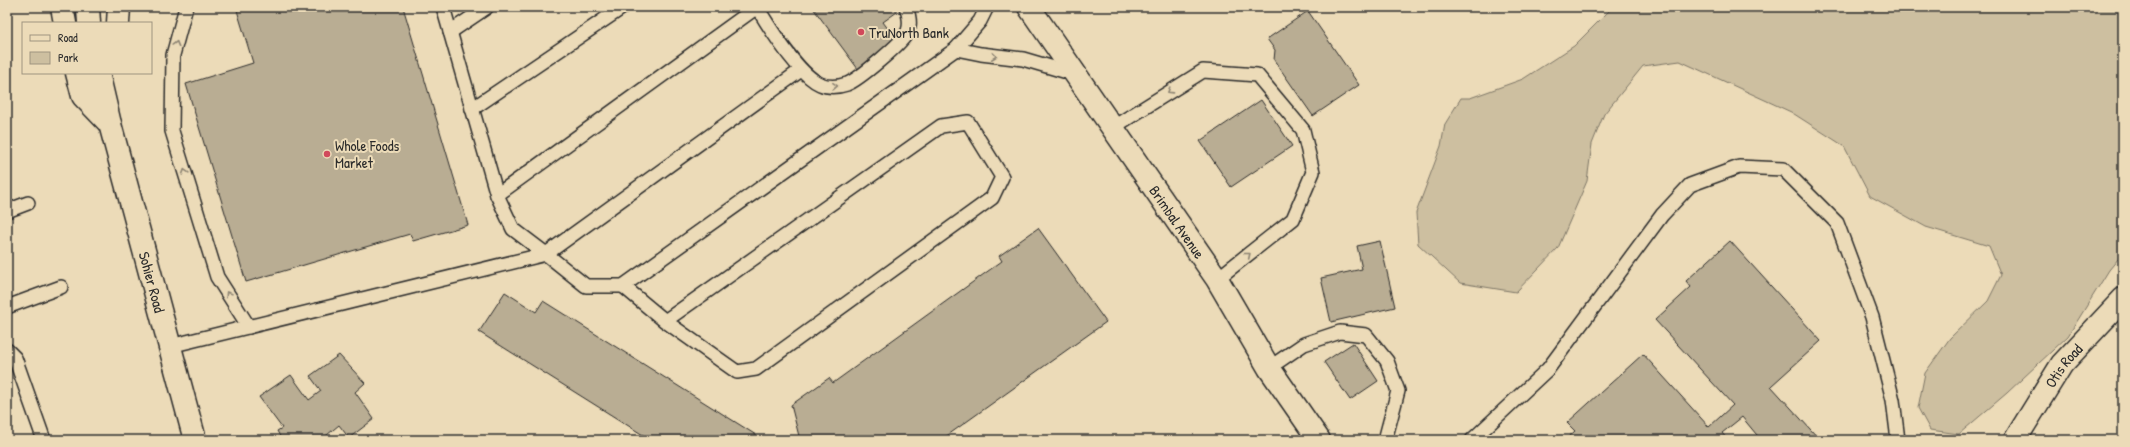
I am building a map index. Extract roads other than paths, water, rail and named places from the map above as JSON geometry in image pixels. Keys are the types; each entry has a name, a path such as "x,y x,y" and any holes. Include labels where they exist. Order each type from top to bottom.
{"main road":[{"path":"62,7 65,22"},
{"path":"88,7 89,22"},
{"path":"118,22 119,7"},
{"name":"Brimbal Avenue","path":"1029,7 1217,279 1268,368 1319,440"},
{"path":"77,74 83,96 110,124"},
{"name":"Sohier Road","path":"98,74 110,124 195,440"},
{"path":"110,124 114,74"},
{"name":"Otis Road","path":"2015,440 2062,364 2123,299"}],"lane":[{"path":"186,7 173,55 172,131 217,277 249,327"},
{"path":"443,7 496,195 513,229 586,286 623,286 956,48 980,21 987,7"},
{"path":"450,32 487,7"},
{"path":"472,109 622,7"},
{"path":"496,195 757,7 801,70 820,84 835,88 848,84 900,44 908,31 910,17 906,7"},
{"path":"956,48 981,54 1023,59 1074,74"},
{"path":"170,346 546,254 801,70"},
{"path":"1112,128 1203,71 1257,75 1303,130 1313,172 1293,219 1217,279"},
{"path":"623,286 665,321 737,372 756,369 992,198 1002,177 968,122 941,126 665,321"},
{"path":"1472,440 1548,369 1662,215 1690,185 1739,167 1783,169 1837,223 1872,317 1893,400 1898,440"},
{"path":"7,212 28,203"},
{"path":"7,307 61,287"},
{"path":"1268,368 1304,344 1340,332 1366,335 1387,361 1398,391 1385,440"},
{"path":"7,350 15,358 44,440"}],"place":[{"name":"TruNorth Bank","path":"861,32"},
{"name":"Whole Foods Market","path":"327,154"}]}
